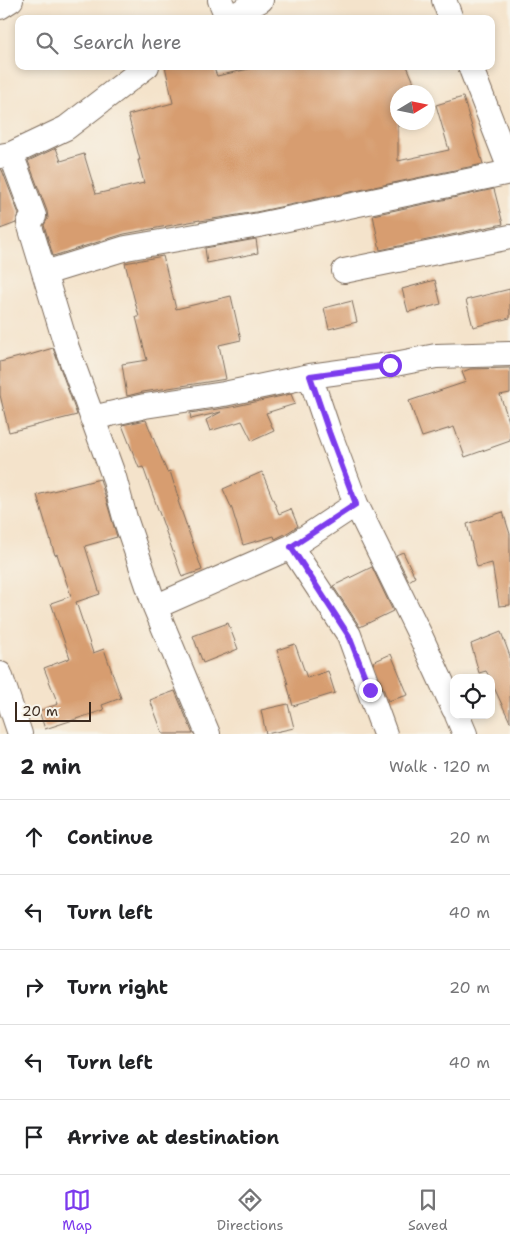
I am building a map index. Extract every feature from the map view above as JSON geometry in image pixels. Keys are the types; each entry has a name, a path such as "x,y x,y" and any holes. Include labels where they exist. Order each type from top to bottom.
{"street":[{"path":"0,7 11,0"},
{"path":"220,0 226,15"},
{"path":"235,15 261,0"},
{"path":"444,0 450,15"},
{"path":"141,70 66,128 5,155 34,216 29,223 67,348 114,477 125,518 155,608 208,734"},
{"path":"45,273 126,248 259,225 510,170 472,70"},
{"path":"344,271 510,237"},
{"path":"92,418 145,406 224,394 310,376 390,365 436,356 510,354"},
{"path":"310,376 356,504 450,700"},
{"path":"155,608 291,547 356,504"},
{"path":"291,547 349,636 385,734"},
{"path":"0,674 20,734"},
{"path":"459,719 465,734"}],"building":[{"path":"166,70 215,70 217,76 244,70 409,70 415,85 390,85 390,130 398,130 398,161 449,150 436,105 463,97 483,164 256,212 124,234 53,256 44,225 48,218 47,211 28,161 56,148 61,161 84,154 96,194 144,183 128,115 173,103"},
{"path":"0,169 19,214 16,223 0,229"},
{"path":"494,189 503,224 380,250 373,215"},
{"path":"256,239 258,253 207,263 205,248"},
{"path":"163,256 176,309 231,296 241,340 219,345 226,379 127,396 122,364 147,360 136,317 139,317 125,263"},
{"path":"435,280 441,304 408,312 402,289"},
{"path":"510,289 510,318 473,327 466,300"},
{"path":"352,301 357,322 329,329 324,308"},
{"path":"53,348 77,415 9,432 0,395 0,362"},
{"path":"510,368 510,393 500,395 510,424 510,441 465,457 454,427 422,437 409,401 466,382 462,372 470,369"},
{"path":"291,394 295,404 266,413 274,431 252,441 242,421 210,431 206,420 221,412 191,419 190,413 232,407"},
{"path":"146,420 167,472 170,471 178,501 202,570 182,577 143,467 139,468 122,425"},
{"path":"262,472 279,514 291,509 298,526 275,539 274,536 243,545 232,509 223,489"},
{"path":"100,479 117,537 85,546 100,594 76,602 93,653 104,649 121,698 102,705 104,710 45,729 39,711 58,704 44,668 70,658 51,603 71,596 57,554 55,555 37,495"},
{"path":"503,512 510,534 510,605 499,606 492,563 477,567 467,524"},
{"path":"403,552 415,577 409,581 396,555"},
{"path":"372,567 393,611 360,627 333,586"},
{"path":"228,623 238,649 203,663 193,636"},
{"path":"501,632 510,656 510,722 495,690 495,674 488,674 486,671 479,673 471,644"},
{"path":"295,644 307,678 328,671 335,693 293,706 277,650"},
{"path":"391,654 408,695 388,701 373,662"},
{"path":"175,691 193,734 163,734 150,700"},
{"path":"288,704 294,728 266,734 261,710"}],"route":[{"path":"370,690 349,636 291,547 356,504 310,376 390,365"}]}
